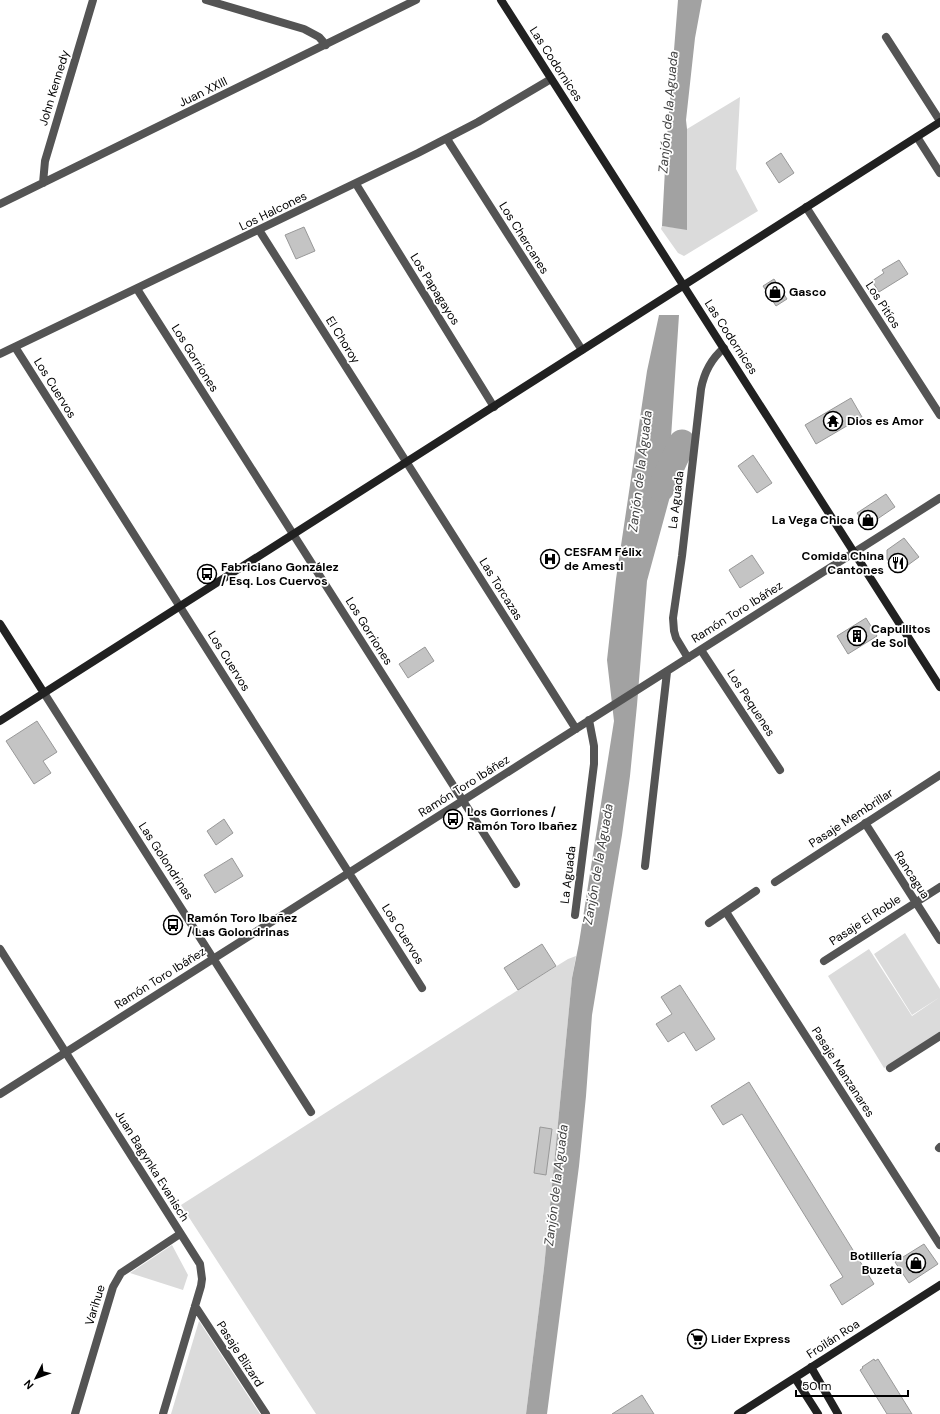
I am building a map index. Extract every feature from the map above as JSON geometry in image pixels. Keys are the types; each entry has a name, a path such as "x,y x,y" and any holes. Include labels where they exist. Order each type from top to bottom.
{"street":[{"name":"John Kennedy","path":"43,183 45,161 93,0"},
{"path":"206,0 304,29 319,37 326,45"},
{"name":"Juan XXIII","path":"0,204 416,0"},
{"name":"Las Codornices","path":"501,0 940,687"},
{"path":"0,721 940,122 886,37"},
{"name":"Los Halcones","path":"0,354 447,139 552,79"},
{"path":"917,137 940,173"},
{"name":"Los Chercanes","path":"447,139 582,350"},
{"name":"Los Papagayos","path":"356,184 494,407"},
{"name":"Los Pitíos","path":"806,207 940,415"},
{"name":"El Choroy","path":"260,230 406,462"},
{"name":"Los Gorriones","path":"137,289 516,884"},
{"name":"Los Cuervos","path":"15,347 422,988"},
{"name":"La Aguada","path":"688,658 676,638 673,618 682,556 701,389 704,376 709,365 724,348"},
{"name":"Las Torcazas","path":"406,462 576,729"},
{"name":"Ramón Toro Ibáñez","path":"0,1094 940,498"},
{"name":"Las Golondrinas","path":"0,624 311,1112"},
{"name":"Los Pequenes","path":"701,650 780,770"},
{"path":"645,866 667,672"},
{"name":"La Aguada","path":"575,915 594,759 593,733 590,720"},
{"name":"Pasaje Membrillar","path":"775,882 940,775"},
{"name":"Rancagua","path":"865,823 940,940"},
{"name":"Pasaje El Roble","path":"824,961 940,887"},
{"path":"709,923 756,892"},
{"name":"Pasaje Manzanares","path":"726,912 940,1245"},
{"name":"Juan Bagynka Evanisch","path":"0,949 200,1264 202,1271 201,1286 163,1414"},
{"path":"890,1068 940,1036"},
{"name":"Varihue","path":"75,1414 117,1278 126,1270 180,1234"},
{"name":"Froilán Roa","path":"738,1414 940,1285"},
{"name":"Pasaje Blizard","path":"195,1306 266,1414"},
{"path":"811,1367 838,1414"},
{"path":"795,1378 818,1414"}],"shaded area":[{"path":"740,97 736,169 758,211 684,256 678,253 661,229 662,226 687,229 687,129"},
{"path":"905,933 940,989 940,997 912,1015 874,954"},
{"path":"869,949 912,1016 940,997 940,1032 884,1068 828,976"},
{"path":"576,956 572,978 544,1268 526,1414 316,1414 181,1205 518,990 568,959"},
{"path":"172,1245 188,1275 183,1290 130,1273"},
{"path":"199,1321 260,1414 171,1414"}],"water":[{"path":"678,0 702,0 695,38 686,120 687,230 662,226 666,150"},
{"name":"Zanjón de la Aguada","path":"659,315 679,315 670,453 681,456 647,581 630,776 622,835 592,1015 579,1166 547,1414 526,1414 544,1268 572,978 579,943 614,721 607,660 616,579 647,371"}],"building":[{"path":"781,153 794,173 779,183 766,163"},
{"path":"304,227 315,251 296,259 285,235"},
{"path":"899,260 908,274 879,292 872,281 884,273 882,270"},
{"name":"Gasco","path":"774,279 787,299 776,306 763,286"},
{"name":"Dios es Amor","path":"851,398 862,417 816,444 805,425"},
{"path":"753,455 772,483 757,493 738,466"},
{"path":"886,494 895,507 870,524 864,523 857,513"},
{"path":"904,538 919,557 897,573 887,559 887,550"},
{"path":"752,555 764,573 740,588 729,570"},
{"name":"Capullitos de Sol","path":"866,618 877,636 848,654 837,636"},
{"path":"425,647 434,661 408,678 399,664"},
{"path":"37,721 57,752 43,761 51,773 34,784 6,741"},
{"path":"224,819 233,833 216,845 207,831"},
{"path":"232,858 243,876 215,893 204,875"},
{"path":"542,944 556,966 518,990 504,968"},
{"path":"680,985 715,1039 696,1051 684,1032 668,1042 656,1024 672,1014 661,997"},
{"path":"749,1082 874,1284 842,1305 830,1285 843,1277 742,1114 723,1125 711,1106"},
{"path":"540,1127 552,1129 546,1175 534,1173"},
{"name":"Botillería Buzeta","path":"924,1244 938,1264 909,1283 895,1262"},
{"path":"874,1359 875,1361 878,1359 912,1414 887,1414 860,1370"},
{"path":"642,1395 654,1414 612,1414"}],"waterway":[{"path":"661,488 682,443"}],"place":[{"name":"Gasco","path":"775,292"},
{"name":"Dios es Amor","path":"833,421"},
{"name":"La Vega Chica","path":"868,520"},
{"name":"CESFAM Félix de Amesti","path":"550,559"},
{"name":"Comida China Cantones","path":"898,563"},
{"name":"Fabriciano González / Esq. Los Cuervos","path":"207,574"},
{"name":"Capullitos de Sol","path":"857,636"},
{"name":"Los Gorriones / Ramón Toro Ibañez","path":"453,819"},
{"name":"Ramón Toro Ibañez / Las Golondrinas","path":"173,925"},
{"name":"Botillería Buzeta","path":"916,1263"},
{"name":"Lider Express","path":"697,1339"}]}
